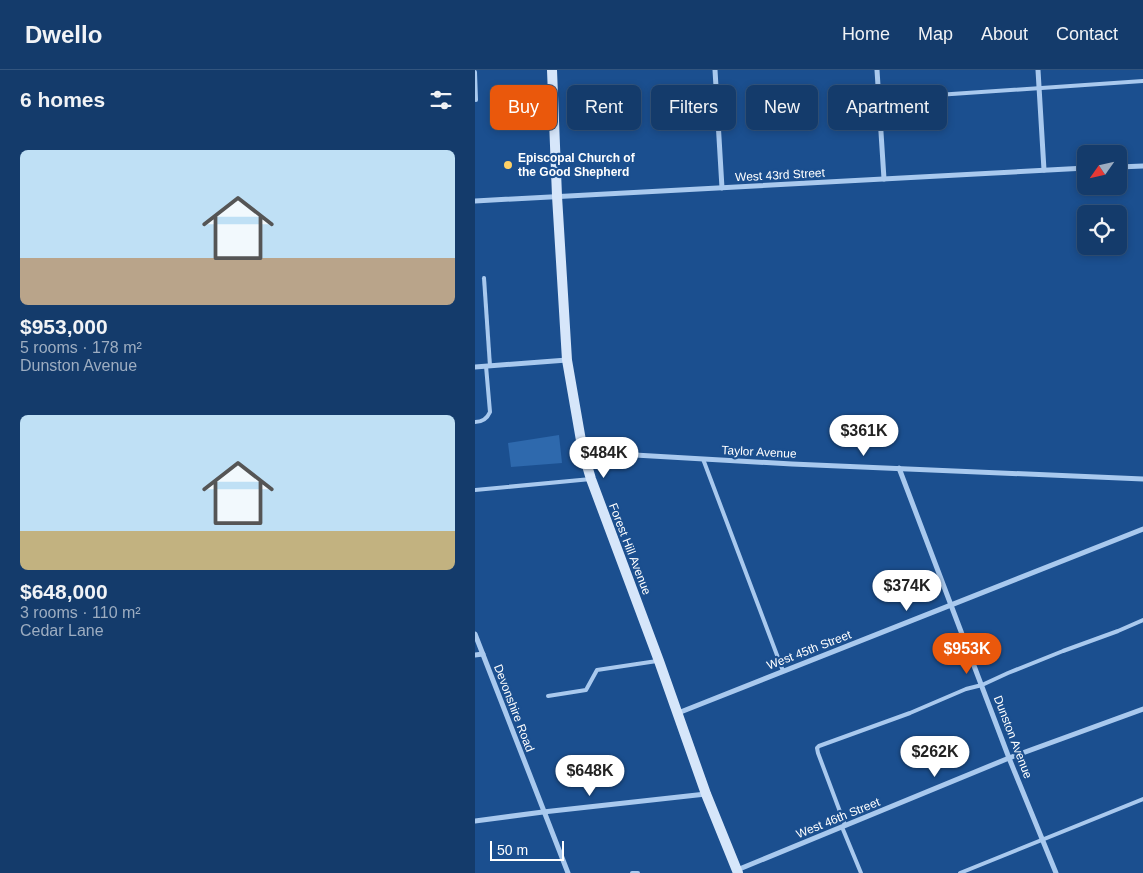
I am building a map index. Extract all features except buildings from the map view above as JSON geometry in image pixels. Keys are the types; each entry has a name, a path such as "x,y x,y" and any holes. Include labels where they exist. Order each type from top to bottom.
{"main road":[{"name":"Forest Hill Avenue","path":"552,70 557,196 567,360 583,452 591,479 737,872"}],"street":[{"path":"715,70 722,188"},
{"path":"877,70 884,179"},
{"path":"1038,70 1044,170"},
{"path":"1127,167 1143,166"},
{"name":"West 43rd Street","path":"475,201 1077,168"},
{"path":"475,367 567,360"},
{"name":"Taylor Avenue","path":"583,452 1143,479"},
{"name":"Dunston Avenue","path":"899,468 1009,758 1056,873"},
{"name":"West 45th Street","path":"678,712 1143,529"},
{"name":"Devonshire Road","path":"475,634 568,873"},
{"path":"475,656 483,654"},
{"name":"West 46th Street","path":"737,872 1009,758 1143,709"},
{"path":"475,821 707,794"}],"lane":[{"path":"475,72 477,100"},
{"path":"947,94 1143,81"},
{"path":"475,422 483,421 490,412 484,278"},
{"path":"703,459 783,671"},
{"path":"475,490 591,479"},
{"path":"861,873 818,753 817,748 819,746 911,713 966,689 982,685 1143,620"},
{"path":"548,696 586,690 597,670 659,661"},
{"path":"960,873 1143,800"},
{"path":"632,873 638,873"}],"shaded area":[{"path":"559,435 562,463 511,467 508,443"}],"place":[{"name":"Episcopal Church of the Good Shepherd","path":"508,165"}]}
